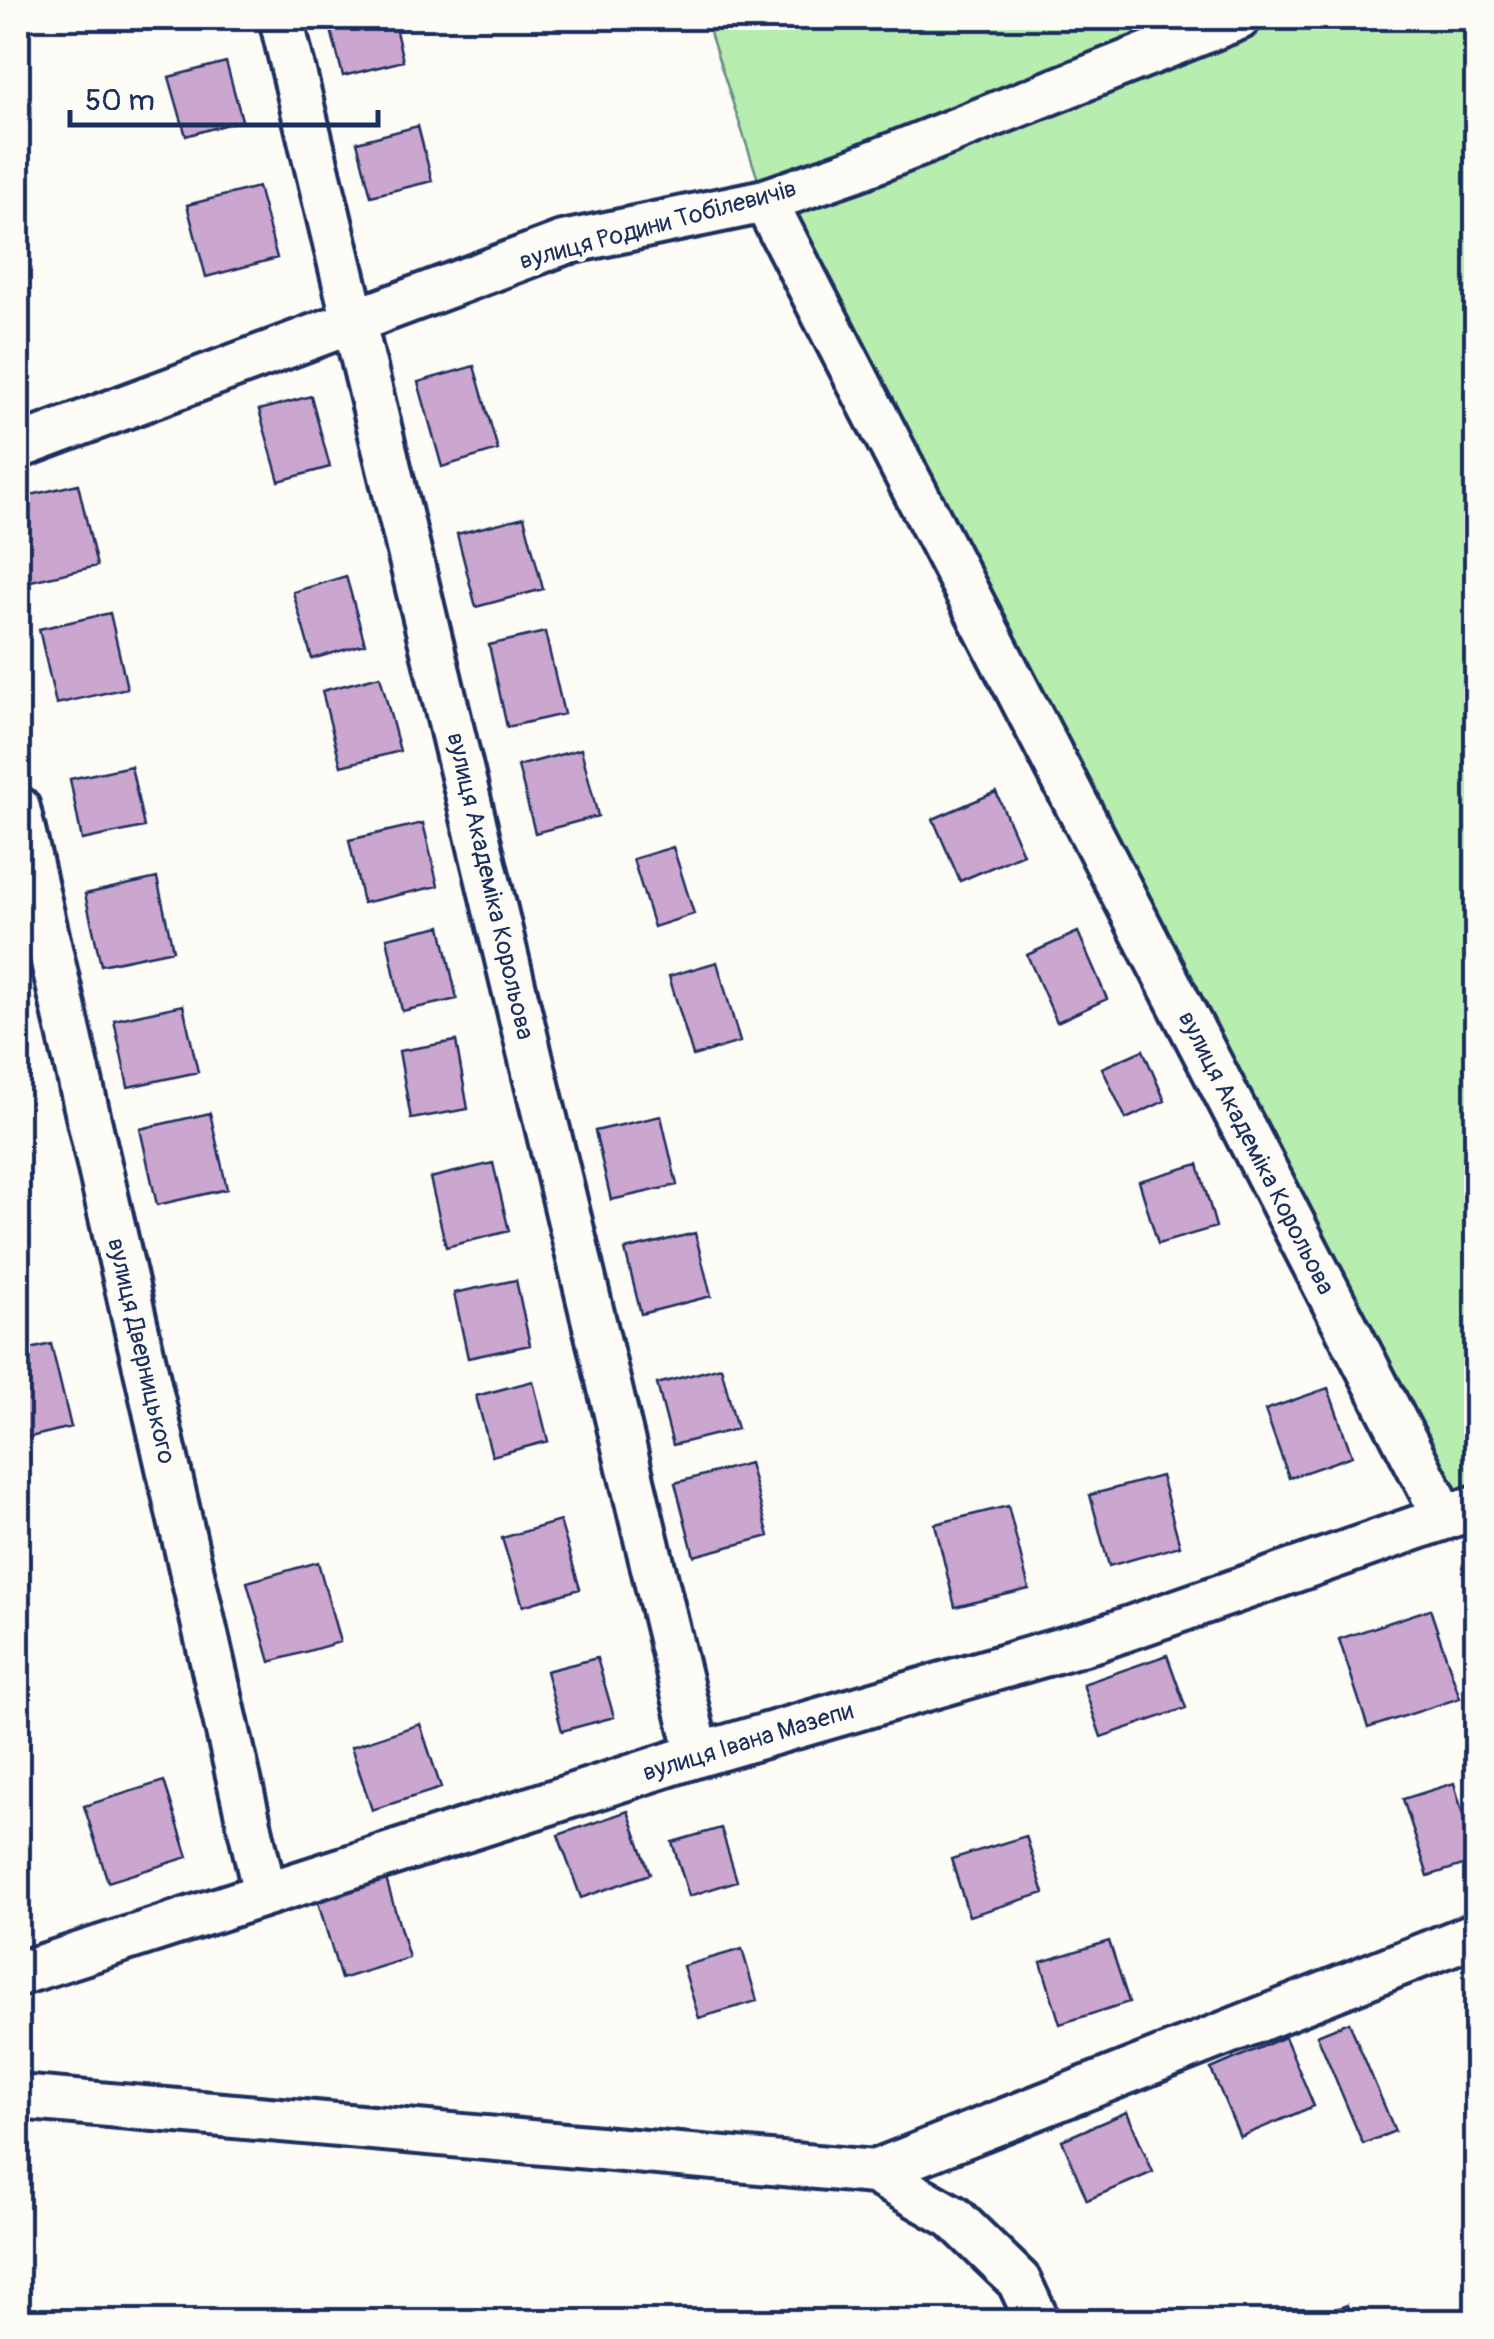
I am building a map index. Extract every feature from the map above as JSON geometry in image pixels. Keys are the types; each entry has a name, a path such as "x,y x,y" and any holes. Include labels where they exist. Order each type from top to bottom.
{"street":[{"name":"вулиця Академіка Корольова","path":"281,18 698,1755"},
{"name":"вулиця Родини Тобілевичів","path":"18,447 563,244 765,200 854,170 1239,18"},
{"name":"вулиця Академіка Корольова","path":"765,200 1461,1513"},
{"name":"вулиця Дверницького","path":"18,808 266,1894"},
{"name":"вулиця Івана Мазепи","path":"19,1976 698,1755 1098,1639 1461,1513"},
{"path":"874,2172 1476,1934"},
{"path":"18,2097 874,2172 953,2217 1019,2282 1038,2322"}],"green space":[{"path":"709,18 1476,18 1476,1507 1445,1518 765,201 711,36"}],"building":[{"path":"328,18 393,18 403,61 343,76"},
{"path":"226,62 242,120 186,136 169,77"},
{"path":"418,126 432,181 371,196 357,142"},
{"path":"258,187 277,258 206,277 187,205"},
{"path":"474,366 498,450 442,467 418,382"},
{"path":"311,396 330,467 279,481 259,410"},
{"path":"78,484 97,566 18,584 18,498"},
{"path":"524,517 543,589 476,607 457,534"},
{"path":"346,576 365,644 312,659 293,592"},
{"path":"110,613 127,688 56,704 39,629"},
{"path":"545,632 564,714 507,727 489,645"},
{"path":"380,676 400,751 341,766 322,691"},
{"path":"581,749 598,816 535,833 518,766"},
{"path":"131,766 144,827 82,840 70,779"},
{"path":"996,792 1023,854 960,881 933,819"},
{"path":"423,823 438,886 363,903 349,840"},
{"path":"673,847 694,914 654,927 633,859"},
{"path":"157,878 173,950 101,965 85,894"},
{"path":"441,926 457,999 402,1011 387,938"},
{"path":"1078,932 1107,999 1057,1022 1027,955"},
{"path":"717,962 740,1042 693,1056 669,976"},
{"path":"183,1005 198,1072 128,1087 114,1020"},
{"path":"456,1041 468,1109 411,1119 399,1051"},
{"path":"1143,1050 1165,1101 1126,1119 1102,1068"},
{"path":"210,1113 227,1189 157,1205 140,1129"},
{"path":"661,1116 677,1185 611,1200 595,1131"},
{"path":"493,1163 509,1231 446,1247 430,1178"},
{"path":"1198,1164 1216,1227 1158,1244 1139,1181"},
{"path":"695,1233 711,1296 641,1314 625,1250"},
{"path":"516,1280 530,1345 468,1358 454,1293"},
{"path":"51,1344 71,1427 18,1440 18,1352"},
{"path":"721,1367 737,1429 673,1445 657,1384"},
{"path":"533,1381 548,1441 492,1456 476,1396"},
{"path":"1328,1388 1352,1456 1289,1478 1265,1410"},
{"path":"749,1463 769,1536 694,1556 675,1483"},
{"path":"1161,1476 1180,1546 1109,1566 1090,1495"},
{"path":"1008,1506 1029,1589 955,1607 935,1524"},
{"path":"560,1521 580,1589 523,1606 502,1538"},
{"path":"318,1562 340,1642 270,1662 247,1582"},
{"path":"1430,1609 1460,1698 1368,1728 1339,1639"},
{"path":"1167,1655 1186,1708 1101,1737 1083,1684"},
{"path":"597,1658 614,1717 562,1731 546,1671"},
{"path":"420,1724 441,1788 372,1810 351,1747"},
{"path":"164,1781 188,1857 108,1882 84,1806"},
{"path":"1454,1783 1476,1861 1428,1876 1403,1799"},
{"path":"628,1811 650,1874 581,1898 558,1835"},
{"path":"721,1828 737,1881 689,1896 672,1842"},
{"path":"1026,1836 1044,1893 969,1916 951,1859"},
{"path":"386,1879 409,1958 341,1979 317,1899"},
{"path":"1109,1941 1129,2002 1060,2024 1041,1962"},
{"path":"742,1949 757,2001 699,2018 683,1966"},
{"path":"1349,2022 1395,2131 1363,2144 1317,2035"},
{"path":"1285,2037 1314,2106 1240,2137 1211,2069"},
{"path":"1127,2112 1153,2172 1087,2200 1062,2140"},
{"path":"1347,2305 1353,2322 1298,2322"}]}
